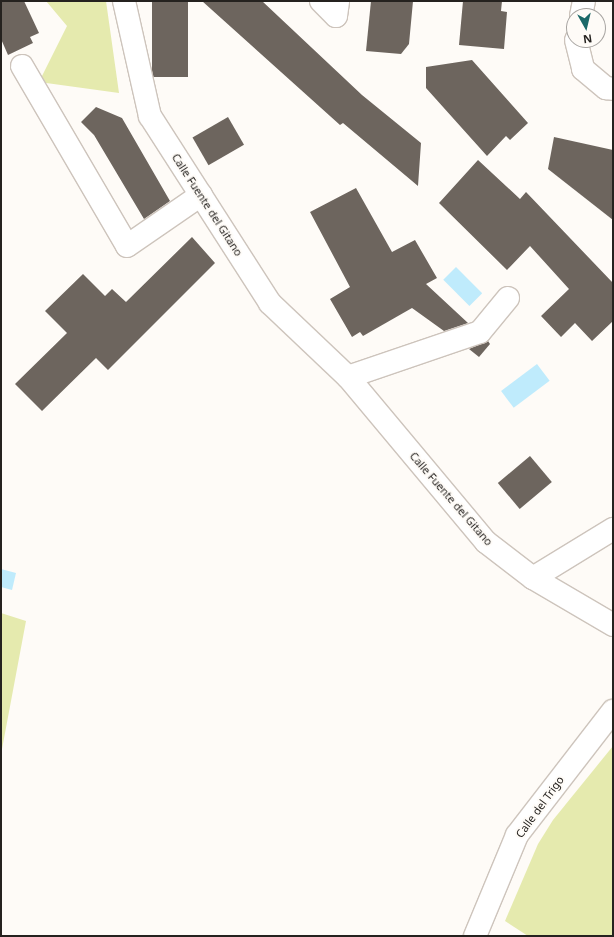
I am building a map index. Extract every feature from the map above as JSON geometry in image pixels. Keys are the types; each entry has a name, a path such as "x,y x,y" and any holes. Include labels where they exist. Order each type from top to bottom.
{"street":[{"name":"Calle Fuente del Gitano","path":"124,1 150,116 270,303 348,377 486,542 533,578 613,625"},
{"path":"321,1 336,16 338,1"},
{"path":"578,48 583,69 606,88 613,89"},
{"path":"22,66 127,246 201,196"},
{"path":"348,377 480,332 508,298"},
{"path":"533,578 613,529"},
{"name":"Calle del Trigo","path":"475,936 517,835 613,711"}],"green space":[{"path":"46,1 106,1 119,93 39,82 67,26"},
{"path":"1,613 26,621 2,749 1,749"},
{"path":"613,746 613,936 528,936 505,921 538,844 553,820"}],"water":[{"path":"456,267 482,293 469,306 443,280"},
{"path":"537,364 550,381 514,408 501,391"},
{"path":"1,569 16,573 12,590 1,587"}],"building":[{"path":"1,1 24,1 39,33 30,37 33,43 8,55 1,39"},
{"path":"152,1 188,1 188,77 152,77"},
{"path":"202,1 262,1 362,95 421,143 418,186 343,123 340,125"},
{"path":"371,1 413,1 409,44 401,54 366,51"},
{"path":"463,1 502,1 501,11 507,12 504,49 459,45"},
{"path":"472,60 528,123 510,140 506,136 487,156 426,88 426,67"},
{"path":"96,107 122,118 170,201 144,219 94,135 81,122"},
{"path":"228,117 244,145 208,165 192,138"},
{"path":"554,137 613,150 613,220 548,169"},
{"path":"478,160 520,199 526,192 613,283 613,321 592,341 575,323 561,337 541,316 569,289 530,246 507,270 439,203"},
{"path":"356,188 392,252 415,240 437,278 426,284 468,323 444,331 412,308 363,336 360,332 352,337 330,299 350,287 310,212"},
{"path":"192,237 215,263 108,370 96,358 42,411 15,384 67,333 45,311 83,274 105,296 112,289 126,302"},
{"path":"488,341 490,344 479,357 469,349"},
{"path":"530,456 552,482 520,509 498,483"}]}
